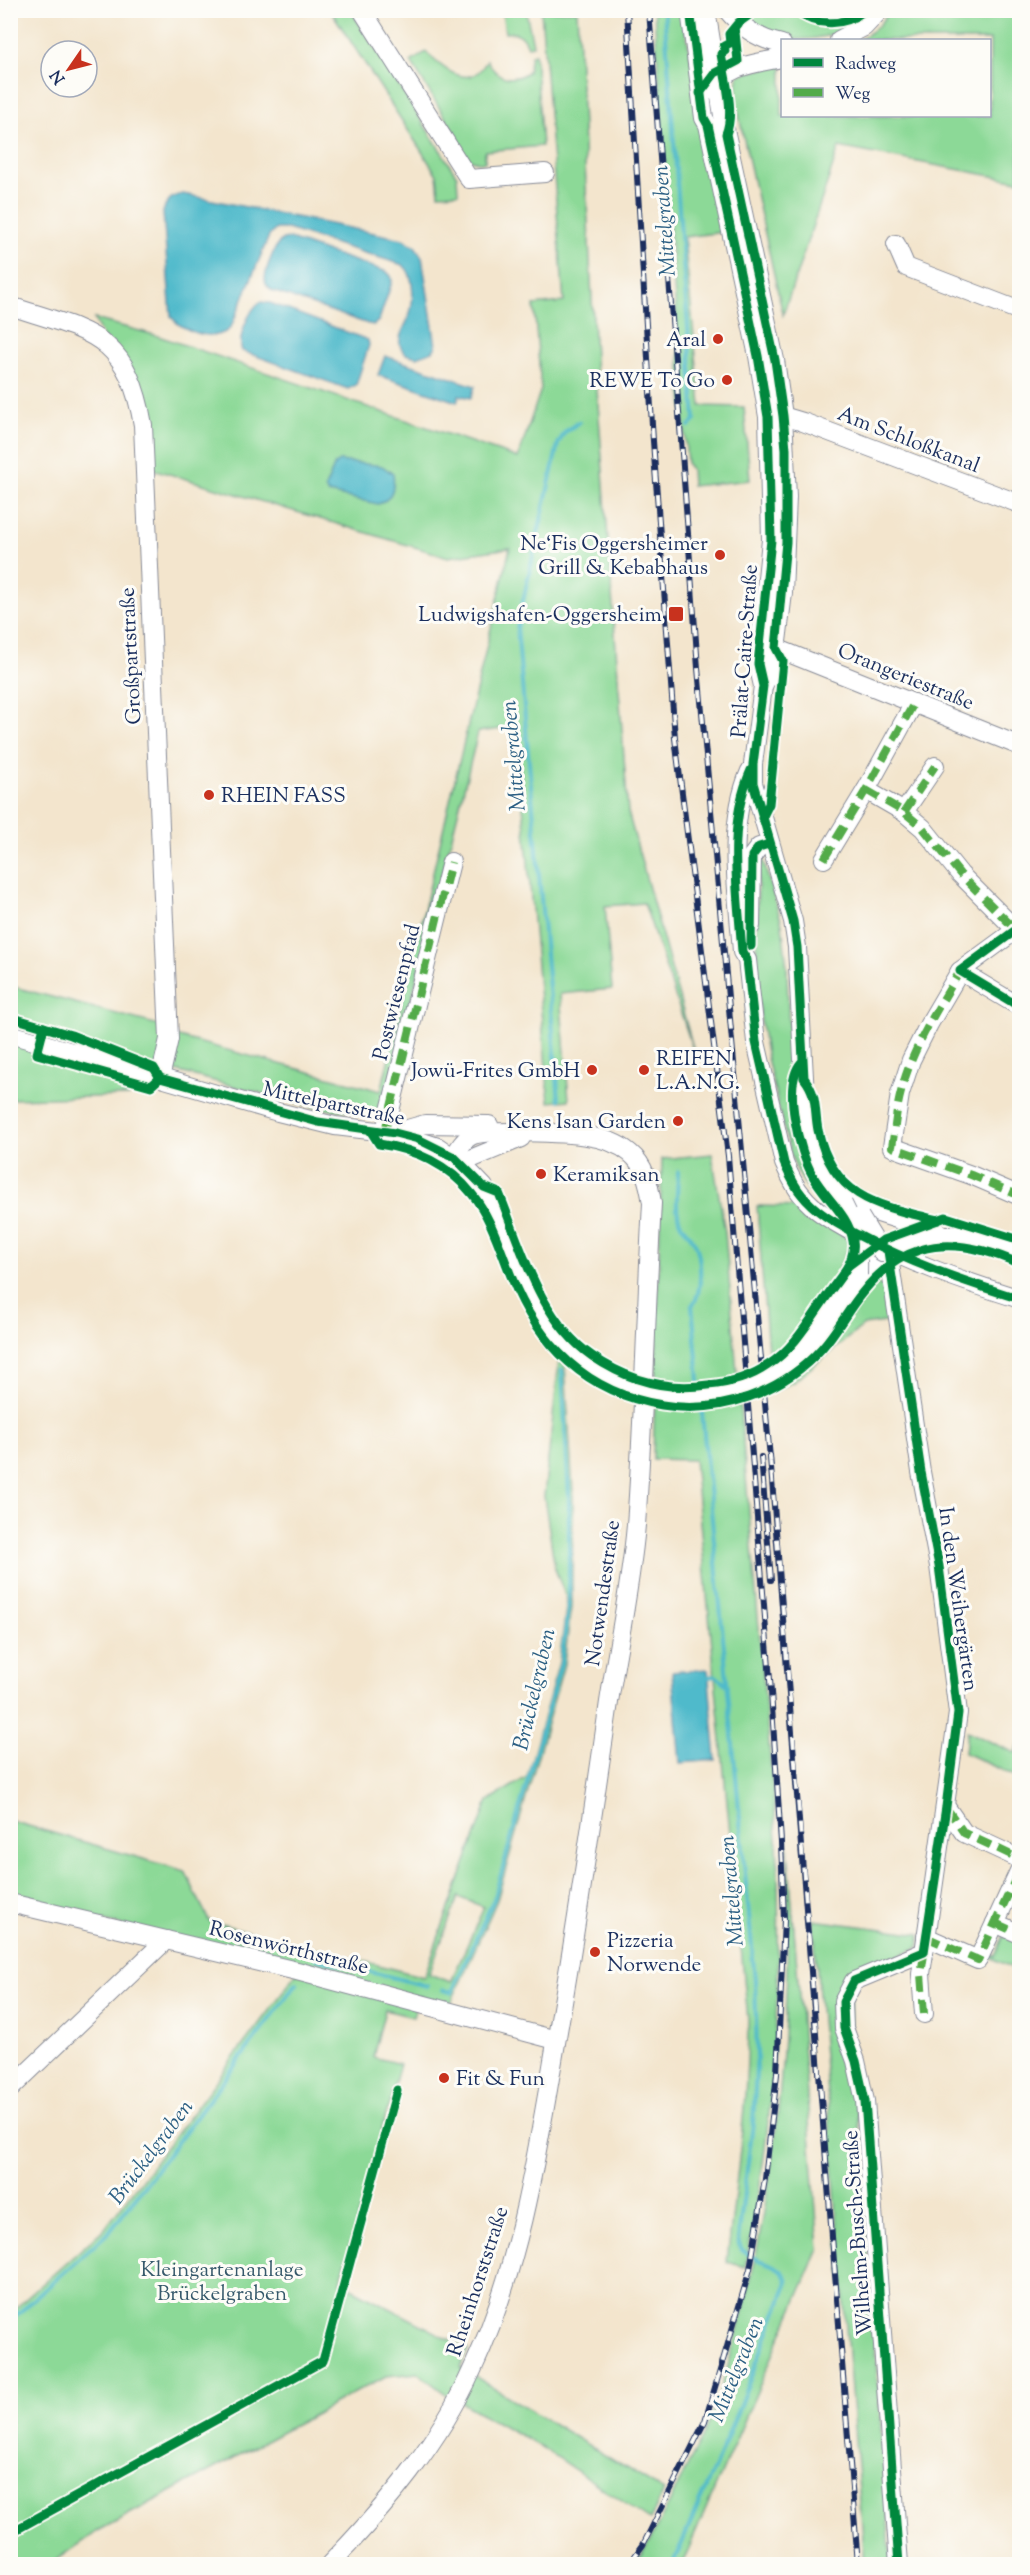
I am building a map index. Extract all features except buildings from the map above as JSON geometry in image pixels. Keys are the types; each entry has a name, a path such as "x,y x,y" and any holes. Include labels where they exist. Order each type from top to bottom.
{"street":[{"path":"362,10 469,179 545,173"},
{"name":"Prälat-Caire-Straße","path":"690,10 703,110 751,286 775,360 775,417 786,449 786,542 768,646 774,666 763,686 753,764 756,799 793,921 797,947 807,1132 817,1163 842,1199 891,1249"},
{"name":"Prälat-Caire-Straße","path":"706,10 751,286"},
{"path":"727,10 738,23 757,36 781,43"},
{"path":"841,39 864,27 880,10"},
{"path":"708,125 711,117 711,101 717,82 745,66 781,58"},
{"path":"897,244 906,267 1020,311"},
{"name":"Großpartstraße","path":"10,306 80,329 98,338 121,360 137,394 142,425 169,1039 160,1078"},
{"name":"Am Schloßkanal","path":"775,417 1020,504"},
{"name":"Orangeriestraße","path":"768,646 1020,746"},
{"path":"824,859 866,790 914,703"},
{"name":"Prälat-Caire-Straße","path":"753,764 741,797 736,854 742,952 747,960 756,1042 784,1163 802,1196 819,1211 891,1249"},
{"path":"904,812 935,766"},
{"path":"866,790 904,812 923,828 960,874 1018,929 960,971 911,1060 900,1094 892,1147 971,1175 1020,1196"},
{"name":"Prälat-Caire-Straße","path":"747,960 751,952 752,856 759,847 770,844"},
{"name":"Postwiesenpfad","path":"390,1132 451,862"},
{"path":"960,971 1020,1007"},
{"name":"Mittelpartstraße","path":"10,1034 318,1122 390,1132 418,1139 458,1160"},
{"path":"390,1132 425,1124 517,1126 527,1133"},
{"path":"458,1160 518,1140 527,1133"},
{"path":"458,1160 465,1140 472,1135 527,1133"},
{"name":"Notwendestraße","path":"527,1133 587,1136 612,1142 632,1155 645,1175 652,1203 645,1388 635,1529 577,1917 556,2040"},
{"path":"484,1188 489,1161 502,1145"},
{"path":"458,1160 484,1188 524,1283 553,1333 584,1362 602,1375 627,1387 649,1393 683,1397 727,1393 766,1378 794,1359 819,1330 858,1275 891,1249 941,1234"},
{"path":"842,1199 941,1234 970,1236 1020,1252"},
{"path":"842,1199 856,1229 859,1244 858,1275"},
{"path":"891,1249 939,1273 1020,1299"},
{"name":"In den Weihergärten","path":"891,1249 921,1472 939,1566 958,1713 925,1944"},
{"path":"946,1807 964,1833 1020,1859"},
{"path":"924,2014 921,1974 925,1944 978,1959 1020,1869"},
{"name":"Rosenwörthstraße","path":"10,1904 297,1971 556,2040"},
{"path":"995,1923 1020,1934"},
{"path":"10,2089 166,1940"},
{"name":"Wilhelm-Busch-Straße","path":"899,2565 865,2101 856,2061 844,2028 843,2002 854,1981 925,1944"},
{"name":"Rheinhorststraße","path":"330,2565 390,2498 414,2467 454,2405 476,2364 491,2324 521,2225 556,2040"}],"green space":[{"path":"331,11 351,11 457,176 458,193 439,194 437,175"},
{"path":"502,11 526,11 533,45 528,46 516,33 505,33"},
{"path":"541,11 577,11 596,376 628,812 695,1055 644,903 605,906 612,989 560,994 569,1100 549,1102 516,727 478,732 383,1114 321,1109 168,1069 161,1092 130,1084 129,1096 11,1099 10,986 159,1025 160,1032 381,1091 510,548 448,557 149,468 147,425 94,319 155,335 518,458 541,389 534,305 564,302"},
{"path":"654,11 682,11 723,232 684,237 701,406 744,407 750,480 692,486 691,469 687,464"},
{"path":"745,11 855,11 852,25 840,32 810,39 794,39 779,37 766,31 754,23"},
{"path":"890,11 1019,11 1019,181 839,147 783,315 736,103 738,75 781,64 781,117 991,117 991,39 861,39 878,26"},
{"path":"426,52 440,65 457,75 473,75 487,60 499,75 510,78 528,72 531,55 535,54 542,146 485,151 485,162 474,161 466,156 458,138 411,62"},
{"path":"760,850 782,924 787,968 791,1105 796,1137 804,1164 833,1208 829,1209 807,1188 794,1163 765,1050 757,970"},
{"path":"712,1154 725,1232 777,1839 777,2000 770,2108 745,2267 727,2262 744,2111 748,2020 694,1460 653,1459 662,1159"},
{"path":"757,1206 802,1207 851,1241 834,1281 886,1285 891,1321 864,1325 793,1382 771,1392"},
{"name":"Kleingartenanlage Brückelgraben","path":"559,1361 565,1365 573,1493 572,1600 564,1664 497,1900 451,2003 419,1996 413,2017 385,2010 373,2057 400,2064 340,2282 468,2349 461,2368 664,2491 650,2520 541,2447 446,2394 418,2373 386,2376 96,2532 50,2564 11,2564 10,2313 106,2227 301,1968 11,1899 11,1821 185,1871 209,1921 424,1977 488,1801 527,1777 559,1662 567,1600 555,1569 544,1496","holes":["458,1897 484,1907 451,1982 429,1974"]},
{"path":"967,1731 1015,1753 1019,1744 1019,1778 965,1753"},
{"path":"787,1839 819,2249 682,2564 635,2564 653,2535 708,2425 733,2350 751,2278 776,2133 782,2060 788,1913"},
{"path":"813,1920 921,1934 919,1947 851,1975 849,2062 857,2103 891,2564 865,2564"},
{"path":"1004,1935 1019,1939 1019,1971 988,1956 988,1954 995,1956"}],"water":[{"path":"183,194 403,239 415,246 422,257 436,346 433,351 417,357 406,354 400,345 400,337 410,313 412,298 412,283 403,265 287,229 276,229 269,236 231,327 218,335 209,335 183,327 171,316 163,212 170,199"},
{"path":"283,239 290,239 387,272 392,282 379,320 374,325 368,324 271,290 266,284 266,274 273,253"},
{"path":"260,302 270,303 368,340 369,345 356,385 348,389 242,351 241,339 245,325"},
{"path":"385,356 475,386 471,398 459,395 457,402 378,375"},
{"path":"339,461 382,466 393,474 393,488 387,499 378,504 328,493 325,488 335,464"},
{"path":"708,1669 716,1760 680,1763 672,1672"}],"waterway":[{"name":"Mittelgraben","path":"664,10 695,420 689,426"},
{"name":"Mittelgraben","path":"559,1100 517,628 558,444 565,432 579,422"},
{"name":"Mittelgraben","path":"678,1172 679,1219 695,1243 700,1266 700,1284 692,1306 700,1391"},
{"name":"Brückelgraben","path":"443,1990 452,1992 494,1899 561,1663 569,1601 569,1496 562,1370"},
{"name":"Mittelgraben","path":"673,2564 725,2443 788,2282 778,2268 747,2254 741,2248 738,2240 753,2123 757,2055 755,1980 701,1402"},
{"path":"708,1677 716,1676 728,1686"},
{"name":"Brückelgraben","path":"315,1958 427,1986"},
{"name":"Brückelgraben","path":"10,2321 111,2230 297,1983"}],"railway":[{"path":"627,10 653,441 675,738 728,1156 771,1692 784,1920 777,2074 765,2179 750,2269 705,2421 643,2545 629,2564"},
{"path":"649,10 698,668 771,1469 770,1455 858,2564"},
{"path":"761,1457 771,1580"}],"marked path":[{"path":"824,859 866,790 914,703"},
{"path":"904,812 935,766"},
{"path":"866,790 904,812 923,828 960,874 1016,930"},
{"path":"385,1131 451,862"},
{"path":"964,968 960,971 918,1045 899,1099 892,1147 971,1175 1020,1196"},
{"path":"946,1807 964,1833 1020,1859"},
{"path":"926,1937 978,1960 1020,1869"},
{"path":"995,1923 1020,1934"},
{"path":"924,2014 921,1974 925,1948"}],"cycle path":[{"path":"690,10 704,118 708,125 758,356 768,417 771,540 758,664 763,686 753,764 753,783 793,921 797,947 804,1078 814,1097 818,1130 825,1153 835,1171 847,1185 878,1204 938,1220"},
{"path":"756,10 738,23 729,34 730,43 724,46 725,51 721,54 730,115 726,134 775,360 786,449 786,542 776,648 783,661 769,804 762,818"},
{"path":"795,10 812,20 830,23 848,20 865,10"},
{"path":"700,93 715,73 738,61 735,32"},
{"path":"751,770 743,791 736,837 736,883 742,952 747,960 756,1042 784,1163 792,1180 814,1207 858,1235 937,1271 1020,1299"},
{"path":"751,946 752,856 759,847 769,844"},
{"path":"1020,927 960,971 1020,1007"},
{"path":"10,1017 71,1035 154,1068 160,1078"},
{"path":"44,1027 37,1054 151,1086 160,1078"},
{"path":"160,1078 318,1122 395,1133 418,1139 454,1157 484,1187 499,1193 525,1260 546,1304 574,1341 592,1356 619,1372 663,1385 693,1386 740,1379 778,1358 802,1332 851,1259 853,1252 851,1232 842,1215 813,1176 798,1136 793,1087 795,1073 801,1063"},
{"path":"370,1130 379,1144 418,1154 430,1160 453,1175 472,1194 490,1223 522,1301 535,1324 569,1362 588,1377 611,1389 635,1399 662,1405 684,1407 728,1403 749,1397 789,1377 822,1348 862,1293 879,1274 897,1260 915,1251 955,1246 997,1255 1020,1264"},
{"path":"848,1266 883,1240 946,1217 1020,1240"},
{"path":"888,1251 921,1472 939,1566 958,1713 924,1952 854,1981 843,2002 844,2028 856,2061 865,2101 899,2564"},
{"path":"10,2533 323,2361 397,2090"}],"place":[{"name":"Aral","path":"718,339"},
{"name":"REWE To Go","path":"727,380"},
{"name":"Ne‘Fis Oggersheimer Grill & Kebabhaus","path":"720,555"},
{"name":"Ludwigshafen-Oggersheim","path":"676,614"},
{"name":"RHEIN FASS","path":"209,795"},
{"name":"Jowü-Frites GmbH","path":"592,1070"},
{"name":"REIFEN L.A.N.G.","path":"644,1070"},
{"name":"Kens Isan Garden","path":"678,1121"},
{"name":"Keramiksan","path":"541,1174"},
{"name":"Pizzeria Norwende","path":"595,1952"},
{"name":"Fit & Fun","path":"444,2078"}]}
